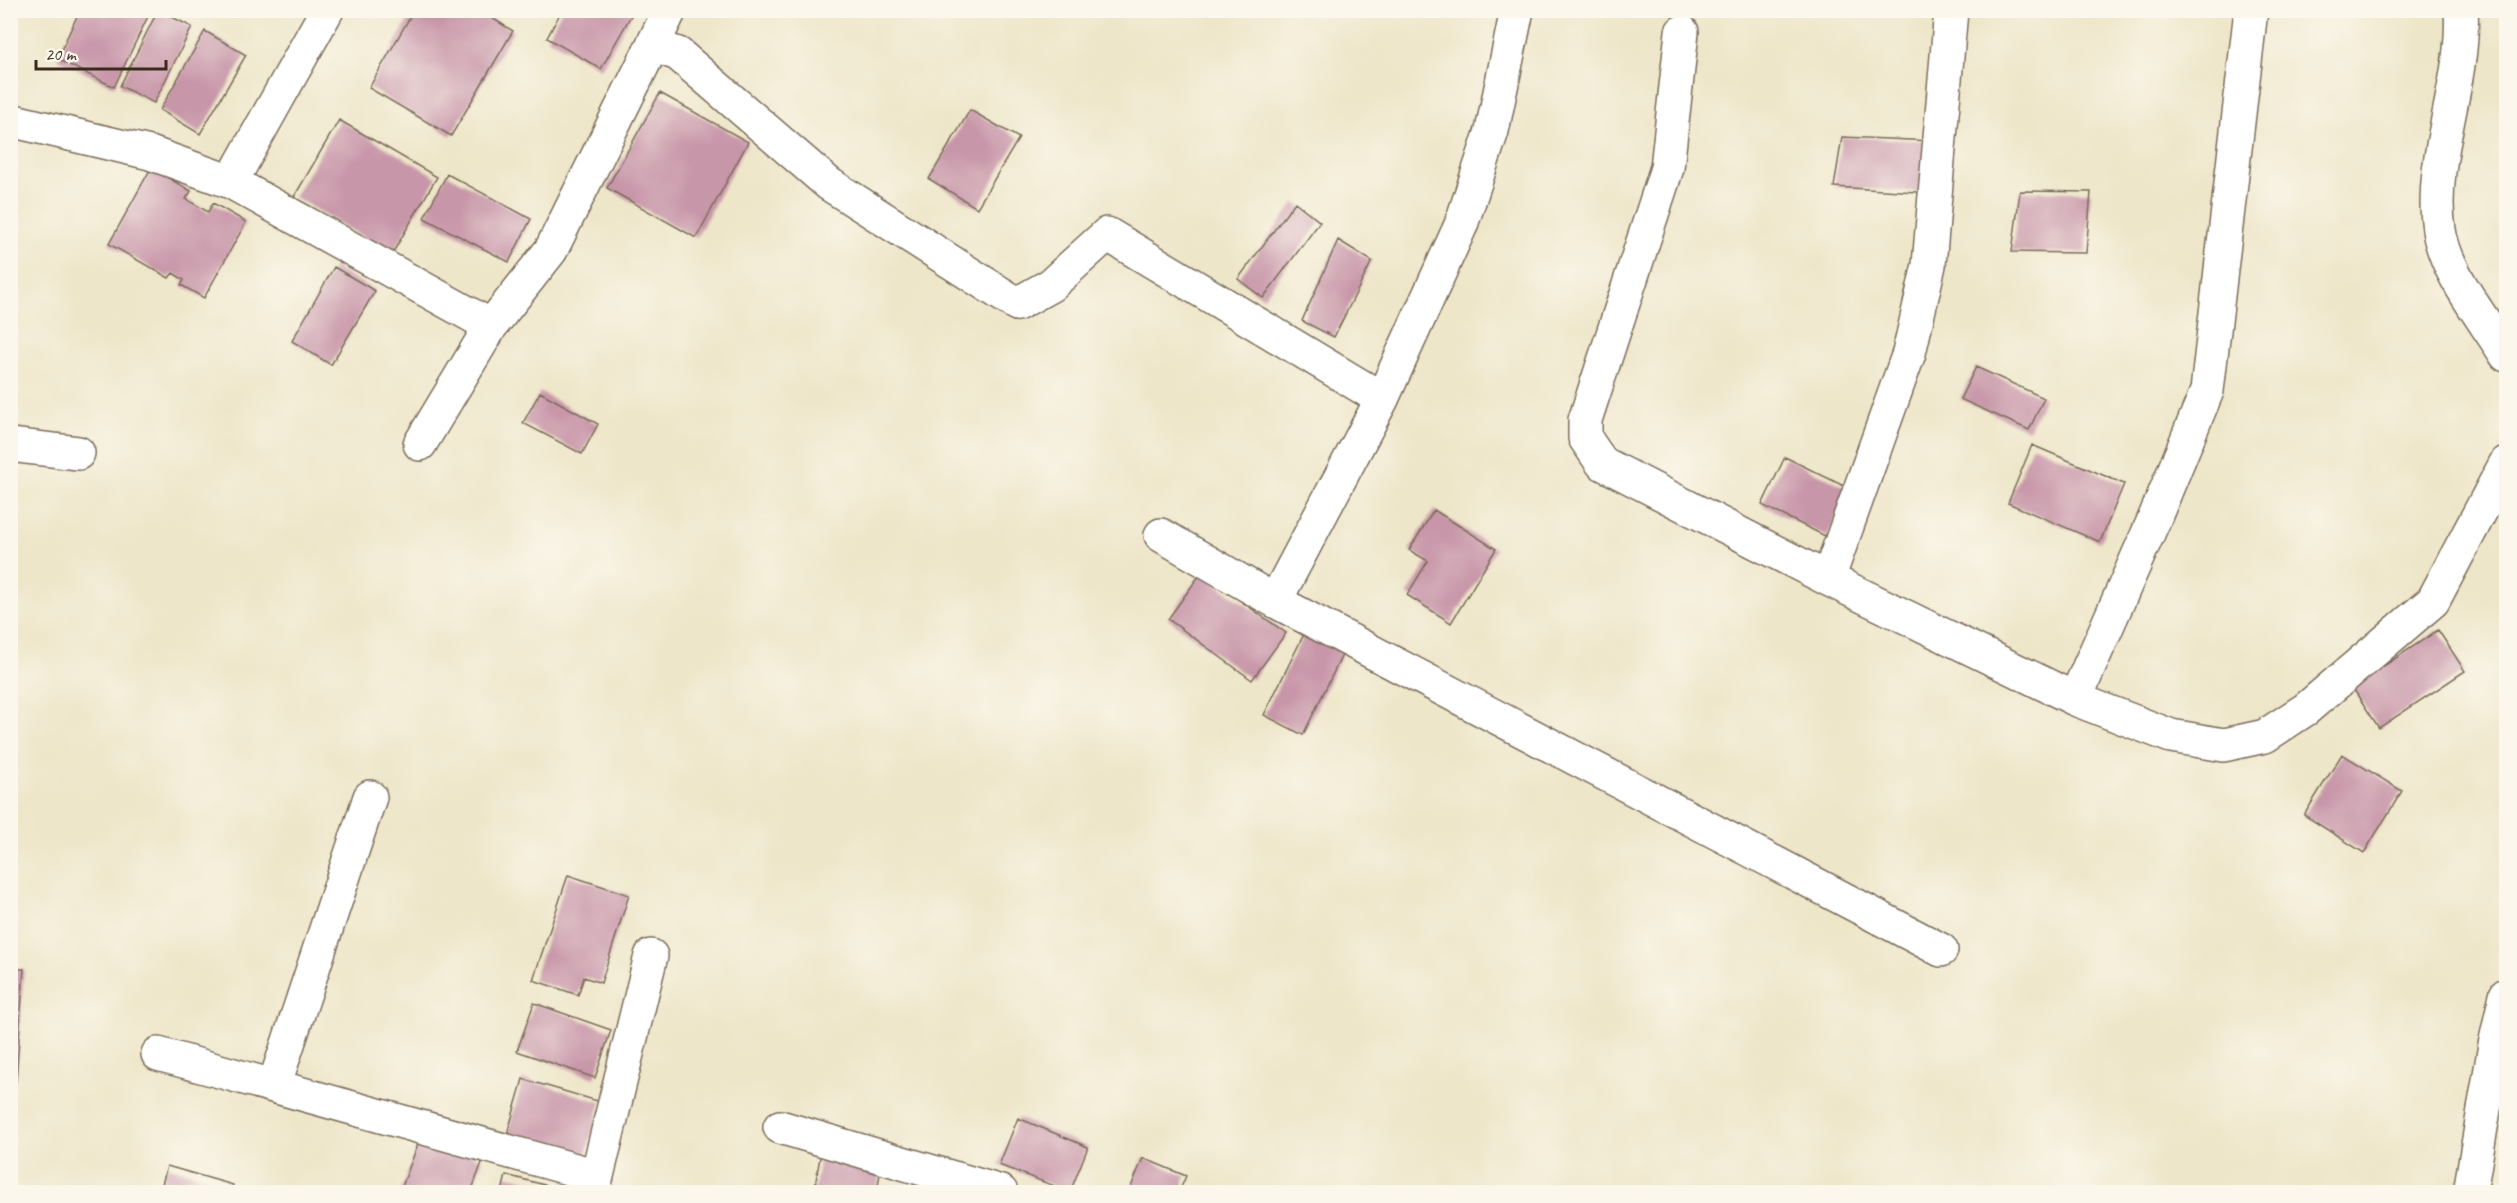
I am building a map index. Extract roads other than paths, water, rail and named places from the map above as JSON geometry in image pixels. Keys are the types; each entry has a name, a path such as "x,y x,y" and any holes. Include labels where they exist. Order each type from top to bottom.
{"street":[{"path":"231,182 327,10"},
{"path":"420,444 491,326 551,250 670,10"},
{"path":"1275,601 1382,399 1461,225 1492,131 1516,10"},
{"path":"1828,579 1909,353 1929,265 1951,10"},
{"path":"2075,699 2153,522 2207,391 2252,10"},
{"path":"2461,10 2458,58 2438,189 2439,230 2451,266 2506,355"},
{"path":"1682,32 1667,168 1585,420 1585,438 1602,463 1828,579 2075,699 2171,736 2224,745 2265,736 2306,709 2433,602 2506,462"},
{"path":"653,45 678,54 829,184 1017,304 1050,285 1107,234 1382,399"},
{"path":"10,120 150,153 231,182 491,326"},
{"path":"10,446 78,453"},
{"path":"1161,535 1275,601 1941,950"},
{"path":"274,1086 370,796"},
{"path":"158,1054 274,1086 595,1184 651,956"},
{"path":"2470,1192 2495,1045 2506,995"},
{"path":"780,1127 1001,1192"}]}
